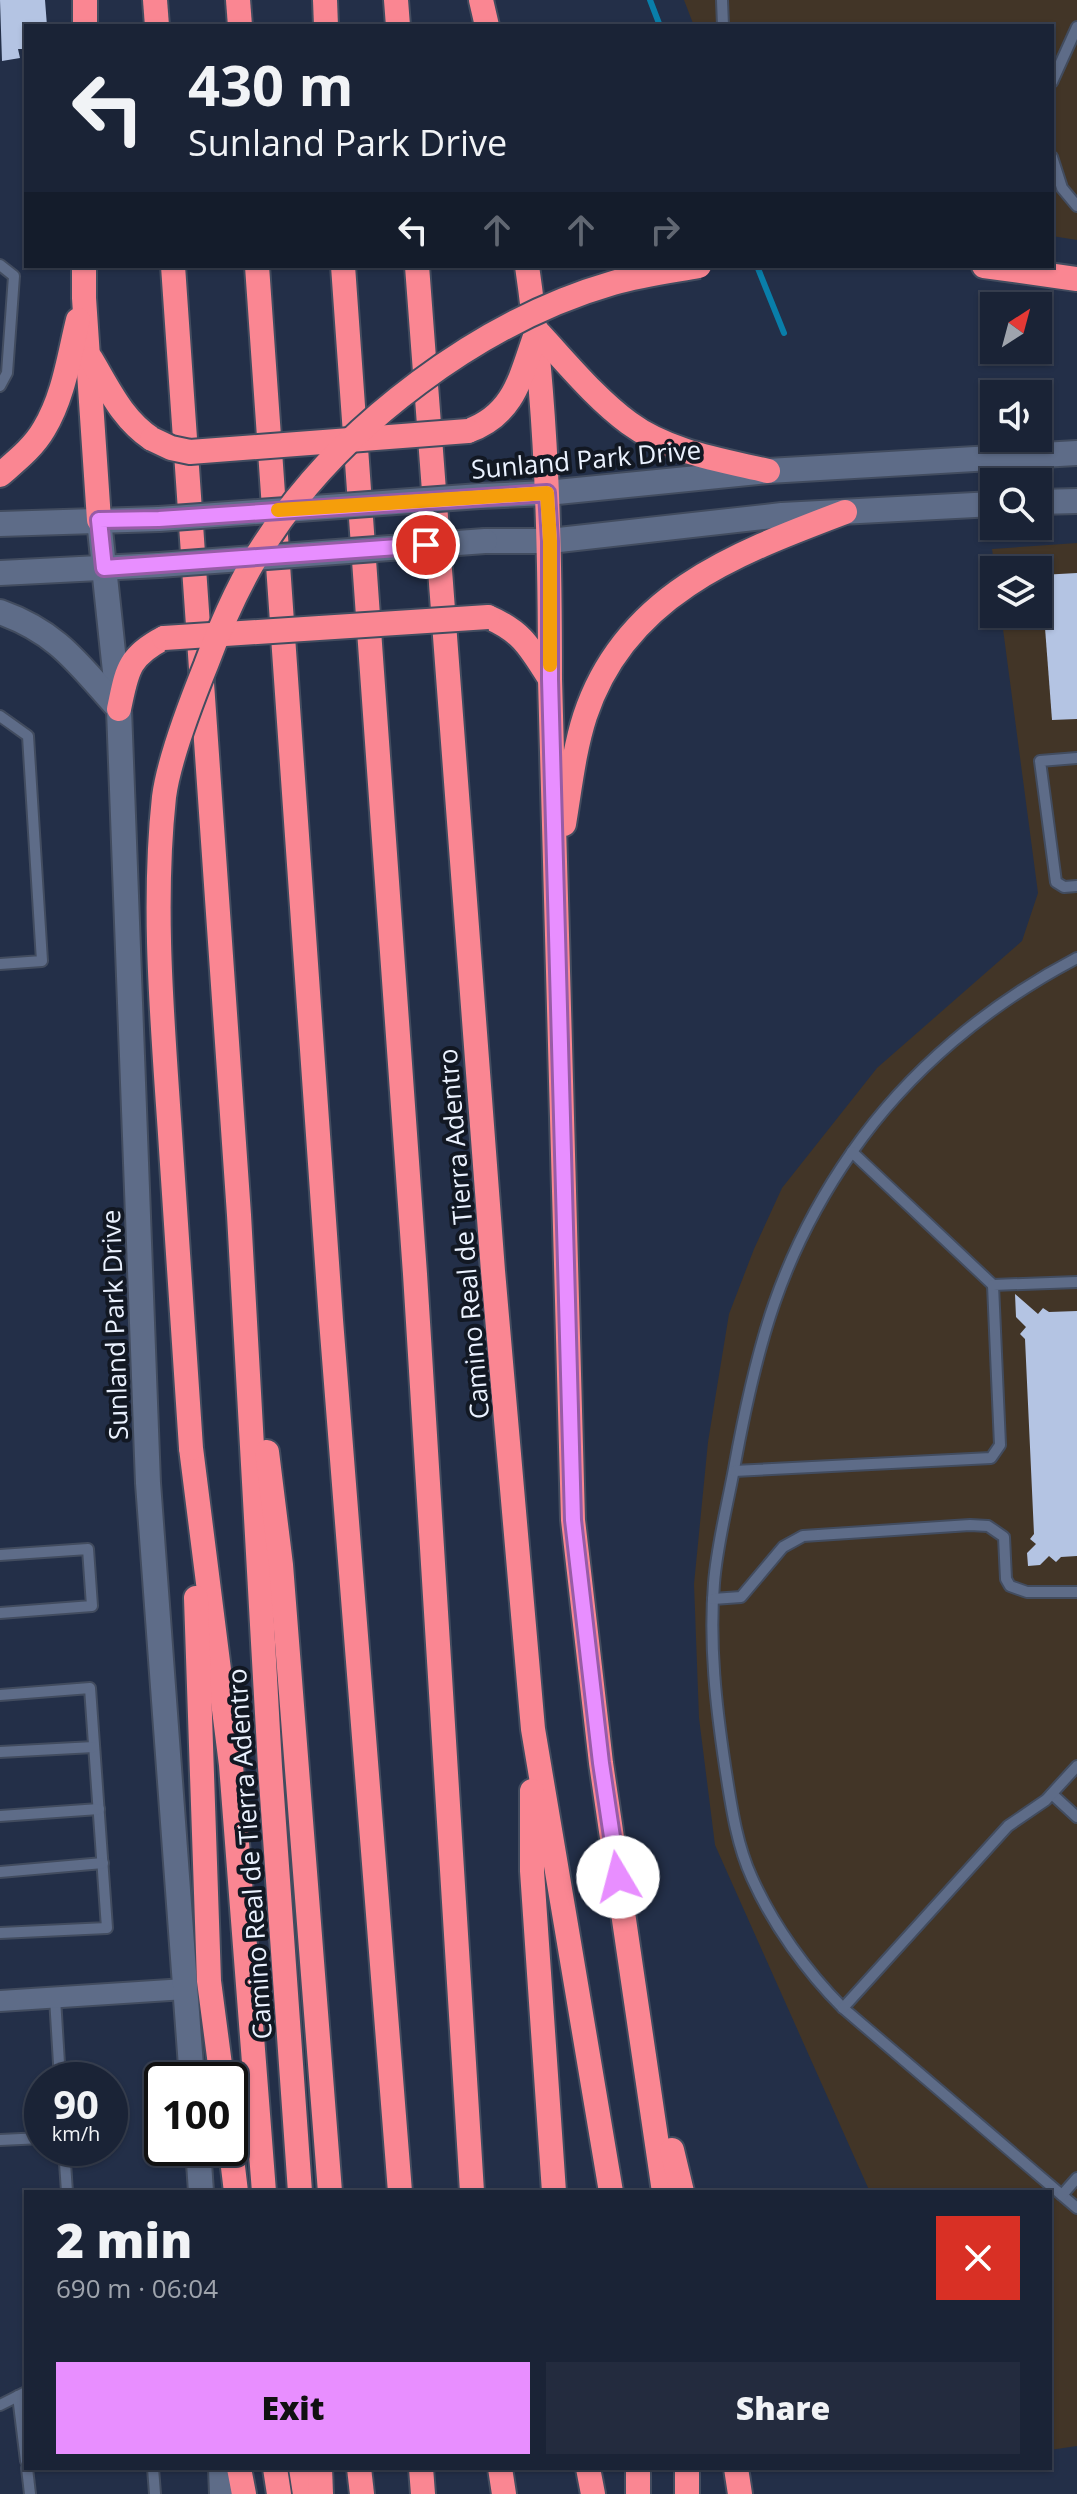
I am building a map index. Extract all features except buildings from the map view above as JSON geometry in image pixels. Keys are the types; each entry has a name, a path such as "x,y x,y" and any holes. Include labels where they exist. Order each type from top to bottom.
{"highway":[{"path":"85,0 85,24"},
{"path":"155,0 157,24"},
{"path":"238,0 240,24"},
{"path":"325,0 326,24"},
{"path":"396,0 398,24"},
{"path":"481,0 487,24"},
{"path":"84,268 99,520"},
{"name":"Camino Real de Tierra Adentro","path":"173,268 239,1215 270,1767 300,2190"},
{"path":"257,268 330,1304 400,2190"},
{"path":"343,268 415,1274 472,2190"},
{"name":"Camino Real de Tierra Adentro","path":"417,268 493,1271 533,1729 580,1993 611,2190"},
{"path":"527,268 537,331 550,541 550,679 573,1520 601,1763 664,2190"},
{"path":"220,2062 209,1981 191,1448 160,987 159,885 165,794 188,710 223,622 266,541 311,481 364,427 461,352 586,293 614,283 689,268"},
{"path":"998,268 1077,279"},
{"path":"0,475 23,455 44,430 60,394 84,298"},
{"path":"88,353 122,412 138,430 171,448 190,452 468,431 486,425 502,411 516,389 537,331"},
{"path":"537,331 629,424 690,452 768,471"},
{"path":"555,873 582,725 594,694 621,648 663,604 710,569 764,543 845,512"},
{"path":"119,709 129,665 146,647 164,638 488,617 510,626 527,644 550,679"},
{"path":"239,1215 281,1565 330,2190"},
{"path":"191,1448 231,1765 264,2190"},
{"path":"533,1729 532,1871 554,2190"},
{"path":"640,2020 682,2190"},
{"path":"233,2166 236,2190"},
{"path":"239,2470 244,2494"},
{"path":"275,2470 279,2494"},
{"path":"301,2470 305,2494"},
{"path":"320,2470 321,2494"},
{"path":"359,2470 362,2494"},
{"path":"421,2470 423,2494"},
{"path":"500,2470 504,2494"},
{"path":"588,2470 593,2494"},
{"path":"638,2470 638,2494"},
{"path":"687,2470 687,2494"},
{"path":"736,2470 740,2494"}],"main road":[{"name":"Sunland Park Drive","path":"0,524 159,519 547,493 768,471 1077,453"},
{"path":"1052,502 1077,501"},
{"path":"0,573 159,565 485,541 550,541 782,515 980,505"},
{"name":"Sunland Park Drive","path":"99,520 119,709 148,1483 191,2062"},
{"path":"0,612 37,627 69,652 119,709"},
{"path":"199,2166 201,2190"},
{"path":"221,2470 222,2494"}],"street":[{"path":"0,2001 185,1989"}],"lane":[{"path":"722,0 723,24"},
{"path":"1054,78 1077,27"},
{"path":"1054,163 1062,188 1077,206"},
{"path":"0,265 14,276 7,373 0,386"},
{"path":"0,716 28,736 42,961 0,964"},
{"path":"1077,758 1040,761 1056,882 1064,887 1077,886"},
{"path":"1077,958 1012,997 942,1051 886,1108 852,1152 802,1234 776,1295 756,1358 716,1562 713,1599 713,1654 722,1747 734,1819 756,1886 784,1934 818,1981 843,2008 1077,2208"},
{"path":"734,1471 991,1458 1000,1445 993,1285 852,1152"},
{"path":"993,1285 1077,1282"},
{"path":"713,1599 741,1597 783,1547 803,1536 970,1525 988,1526 1004,1537 1006,1579 1010,1586 1027,1592 1077,1592"},
{"path":"0,1555 88,1549 92,1606 0,1613"},
{"path":"0,1695 90,1688 107,1928 0,1933"},
{"path":"0,1752 94,1747"},
{"path":"843,2008 1008,1826 1052,1794 1077,1766"},
{"path":"1052,1794 1077,1817"},
{"path":"0,1816 99,1809"},
{"path":"0,1872 103,1863"},
{"path":"55,1998 59,2062"},
{"path":"0,2140 24,2139"},
{"path":"65,2166 67,2190"},
{"path":"1062,2195 1077,2178"},
{"path":"0,2405 22,2394 24,2428"},
{"path":"27,2470 30,2494"},
{"path":"153,2470 155,2494"}],"shaded area":[{"path":"684,0 1077,0 1077,240 1054,236 1054,24 693,24"},
{"path":"1077,543 1077,2446 1052,2450 1052,2190 869,2190 715,1845 699,1718 694,1584 708,1442 729,1314 782,1188 877,1068 1022,941 1038,893 1003,628 1052,628 1052,556 993,556 992,549"}],"waterway":[{"path":"650,0 659,24"},
{"path":"758,268 784,333"}],"slow traffic":[{"path":"278,510 547,493 550,665"}],"route":[{"path":"426,545 104,568 99,520 159,519 547,493 573,1520 601,1763 618,1877"}]}
